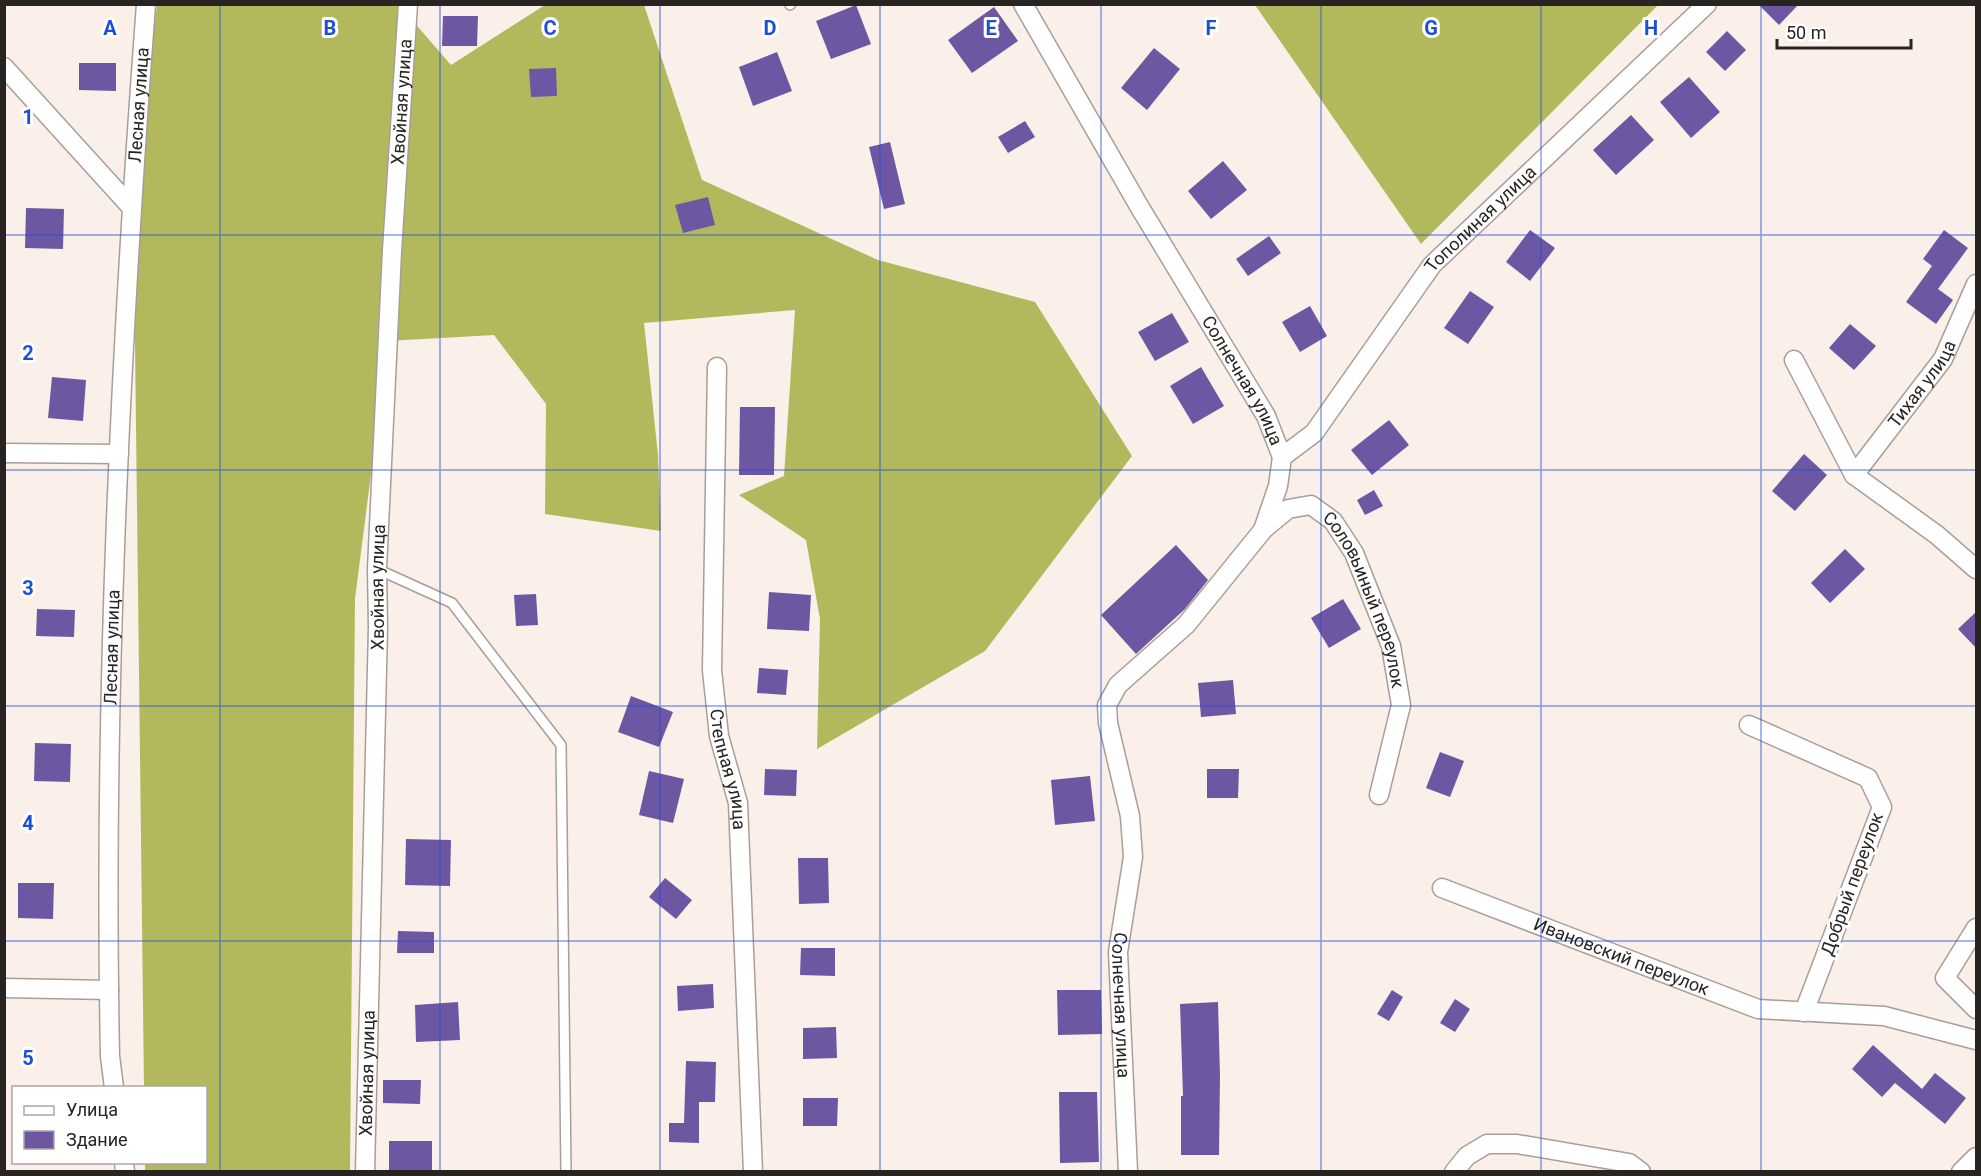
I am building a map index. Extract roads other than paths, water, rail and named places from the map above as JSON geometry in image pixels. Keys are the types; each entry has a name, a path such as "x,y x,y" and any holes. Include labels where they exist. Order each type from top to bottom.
{"street":[{"name":"Лесная улица","path":"114,1086 110,1056 108,861 119,454 131,207 146,4"},
{"name":"Хвойная улица","path":"365,1172 377,569 392,251 408,4"},
{"name":"Солнечная улица","path":"1023,4 1133,196 1266,416 1282,457 1278,486 1263,530 1186,625 1118,685 1107,705 1108,723 1130,816 1133,856 1118,952 1128,1172"},
{"name":"Тополиная улица","path":"1282,457 1314,433 1432,265 1707,4"},
{"name":"Лесная улица","path":"4,67 131,207"},
{"name":"Тихая улица","path":"1854,474 1943,359 1977,284"},
{"path":"1794,360 1854,474 1937,535 1977,569"},
{"name":"Степная улица","path":"717,367 712,670 719,736 738,803 753,1172"},
{"path":"4,453 119,454"},
{"name":"Соловьиный переулок","path":"1263,530 1288,509 1311,505 1333,521 1354,553 1391,646 1401,705 1379,795"},
{"name":"Добрый переулок","path":"1749,725 1868,778 1882,807 1804,1012"},
{"name":"Ивановский переулок","path":"1442,888 1758,1009 1884,1016 1977,1040"},
{"path":"1977,928 1945,978 1977,1009"},
{"path":"4,988 109,990"},
{"path":"1454,1172 1467,1156 1486,1144 1528,1146 1629,1163 1641,1172"},
{"path":"1961,1172 1977,1157"}],"lane":[{"path":"377,569 452,603 561,745 566,1172"}]}
